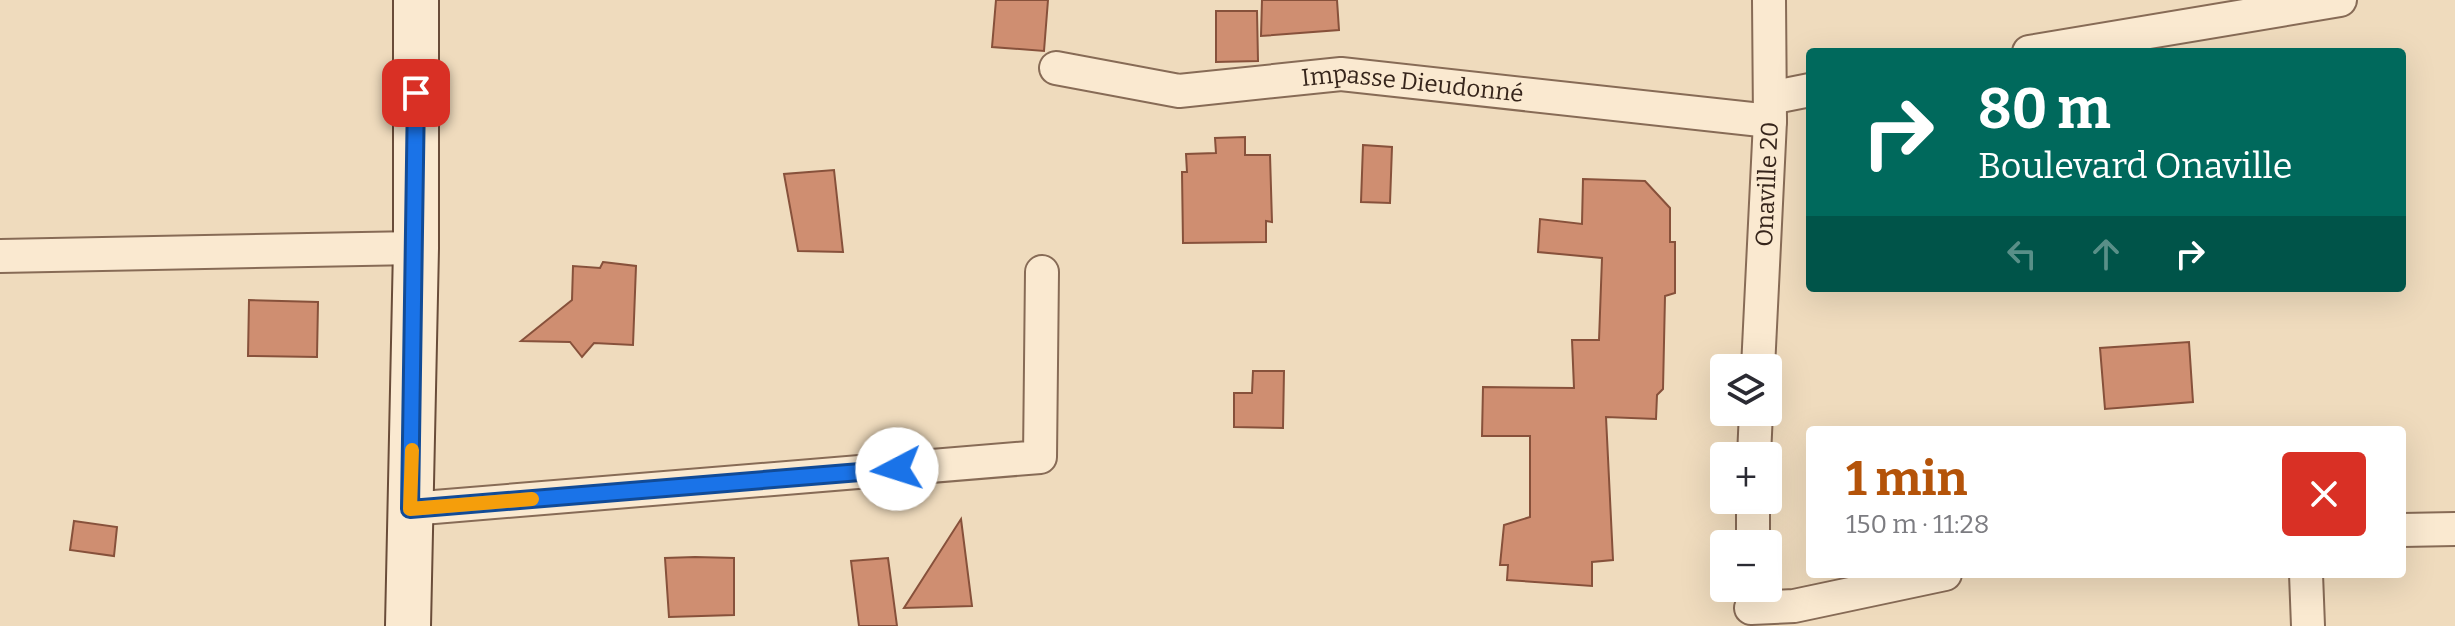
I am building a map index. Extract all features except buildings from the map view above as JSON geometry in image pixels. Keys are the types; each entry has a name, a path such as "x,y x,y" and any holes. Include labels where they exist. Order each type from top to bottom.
{"street":[{"path":"408,626 416,248 416,0"},
{"name":"Onaville 20","path":"1759,354 1770,110 1769,0"},
{"path":"2053,48 2340,0"},
{"name":"Impasse Dieudonné","path":"1056,68 1179,91 1341,74 1770,110 1806,92"},
{"path":"0,256 416,248"},
{"path":"410,509 1040,457 1042,272"},
{"path":"2406,530 2455,529"},
{"path":"1751,607 1794,606 1926,578"},
{"path":"2306,578 2308,626"}],"slow traffic":[{"path":"412,450 410,509 532,499"}],"route":[{"path":"416,93 410,509 897,469"}]}
